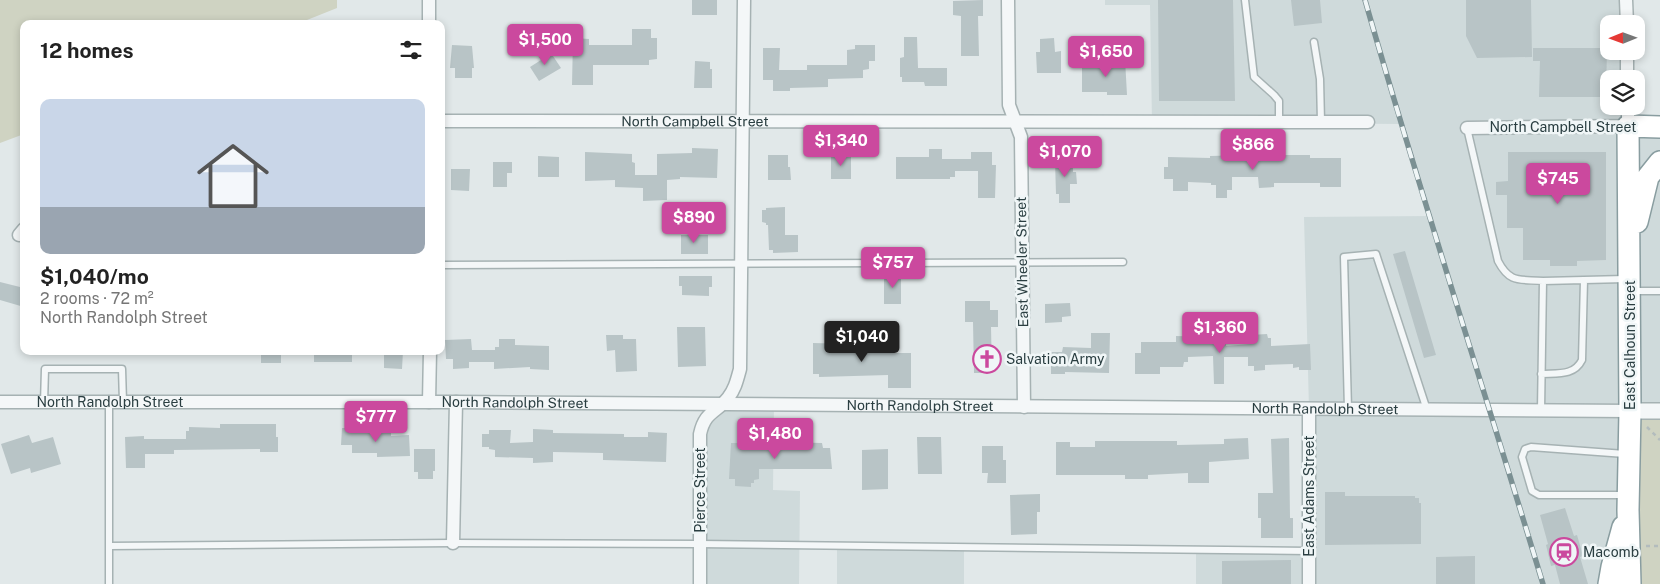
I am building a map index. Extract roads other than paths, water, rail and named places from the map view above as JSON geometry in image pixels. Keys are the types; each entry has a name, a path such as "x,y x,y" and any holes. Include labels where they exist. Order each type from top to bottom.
{"highway":[{"name":"North Campbell Street","path":"1628,116 1660,127"},
{"name":"East Calhoun Street","path":"1628,116 1630,411 1628,502 1630,584"},
{"path":"1629,280 1645,187 1648,177 1660,162"},
{"path":"1609,584 1628,502"}],"street":[{"path":"429,0 429,20"},
{"name":"Pierce Street","path":"700,584 700,434 702,426 710,413 722,404 732,392 740,369 744,0"},
{"name":"East Wheeler Street","path":"1008,0 1009,105 1021,137 1024,407"},
{"path":"1626,0 1627,15"},
{"name":"North Campbell Street","path":"1467,128 1628,116"},
{"name":"North Campbell Street","path":"445,121 1368,122"},
{"path":"429,402 430,355"},
{"name":"North Randolph Street","path":"0,402 456,402 1660,411"},
{"path":"453,543 456,402"},
{"name":"East Adams Street","path":"1309,409 1309,584"}],"lane":[{"path":"1246,0 1254,77 1279,101 1279,122"},
{"path":"1314,42 1320,79 1321,122"},
{"path":"1467,128 1498,261 1505,274 1514,279 1543,281 1629,280 1660,291"},
{"path":"1348,409 1344,257 1376,254 1427,410"},
{"path":"445,265 1123,262"},
{"path":"1541,374 1574,371 1582,360 1584,280"},
{"path":"1541,410 1543,281"},
{"path":"44,403 45,370 122,369 123,402"},
{"path":"109,402 109,584"},
{"path":"1628,502 1539,495 1532,491 1522,456 1525,449 1531,447 1629,455"},
{"path":"109,546 453,543 1309,550"}],"railway":[{"path":"1365,0 1430,219 1543,584"}],"place":[{"name":"Salvation Army","path":"987,359"},
{"name":"Macomb","path":"1564,552"}]}
